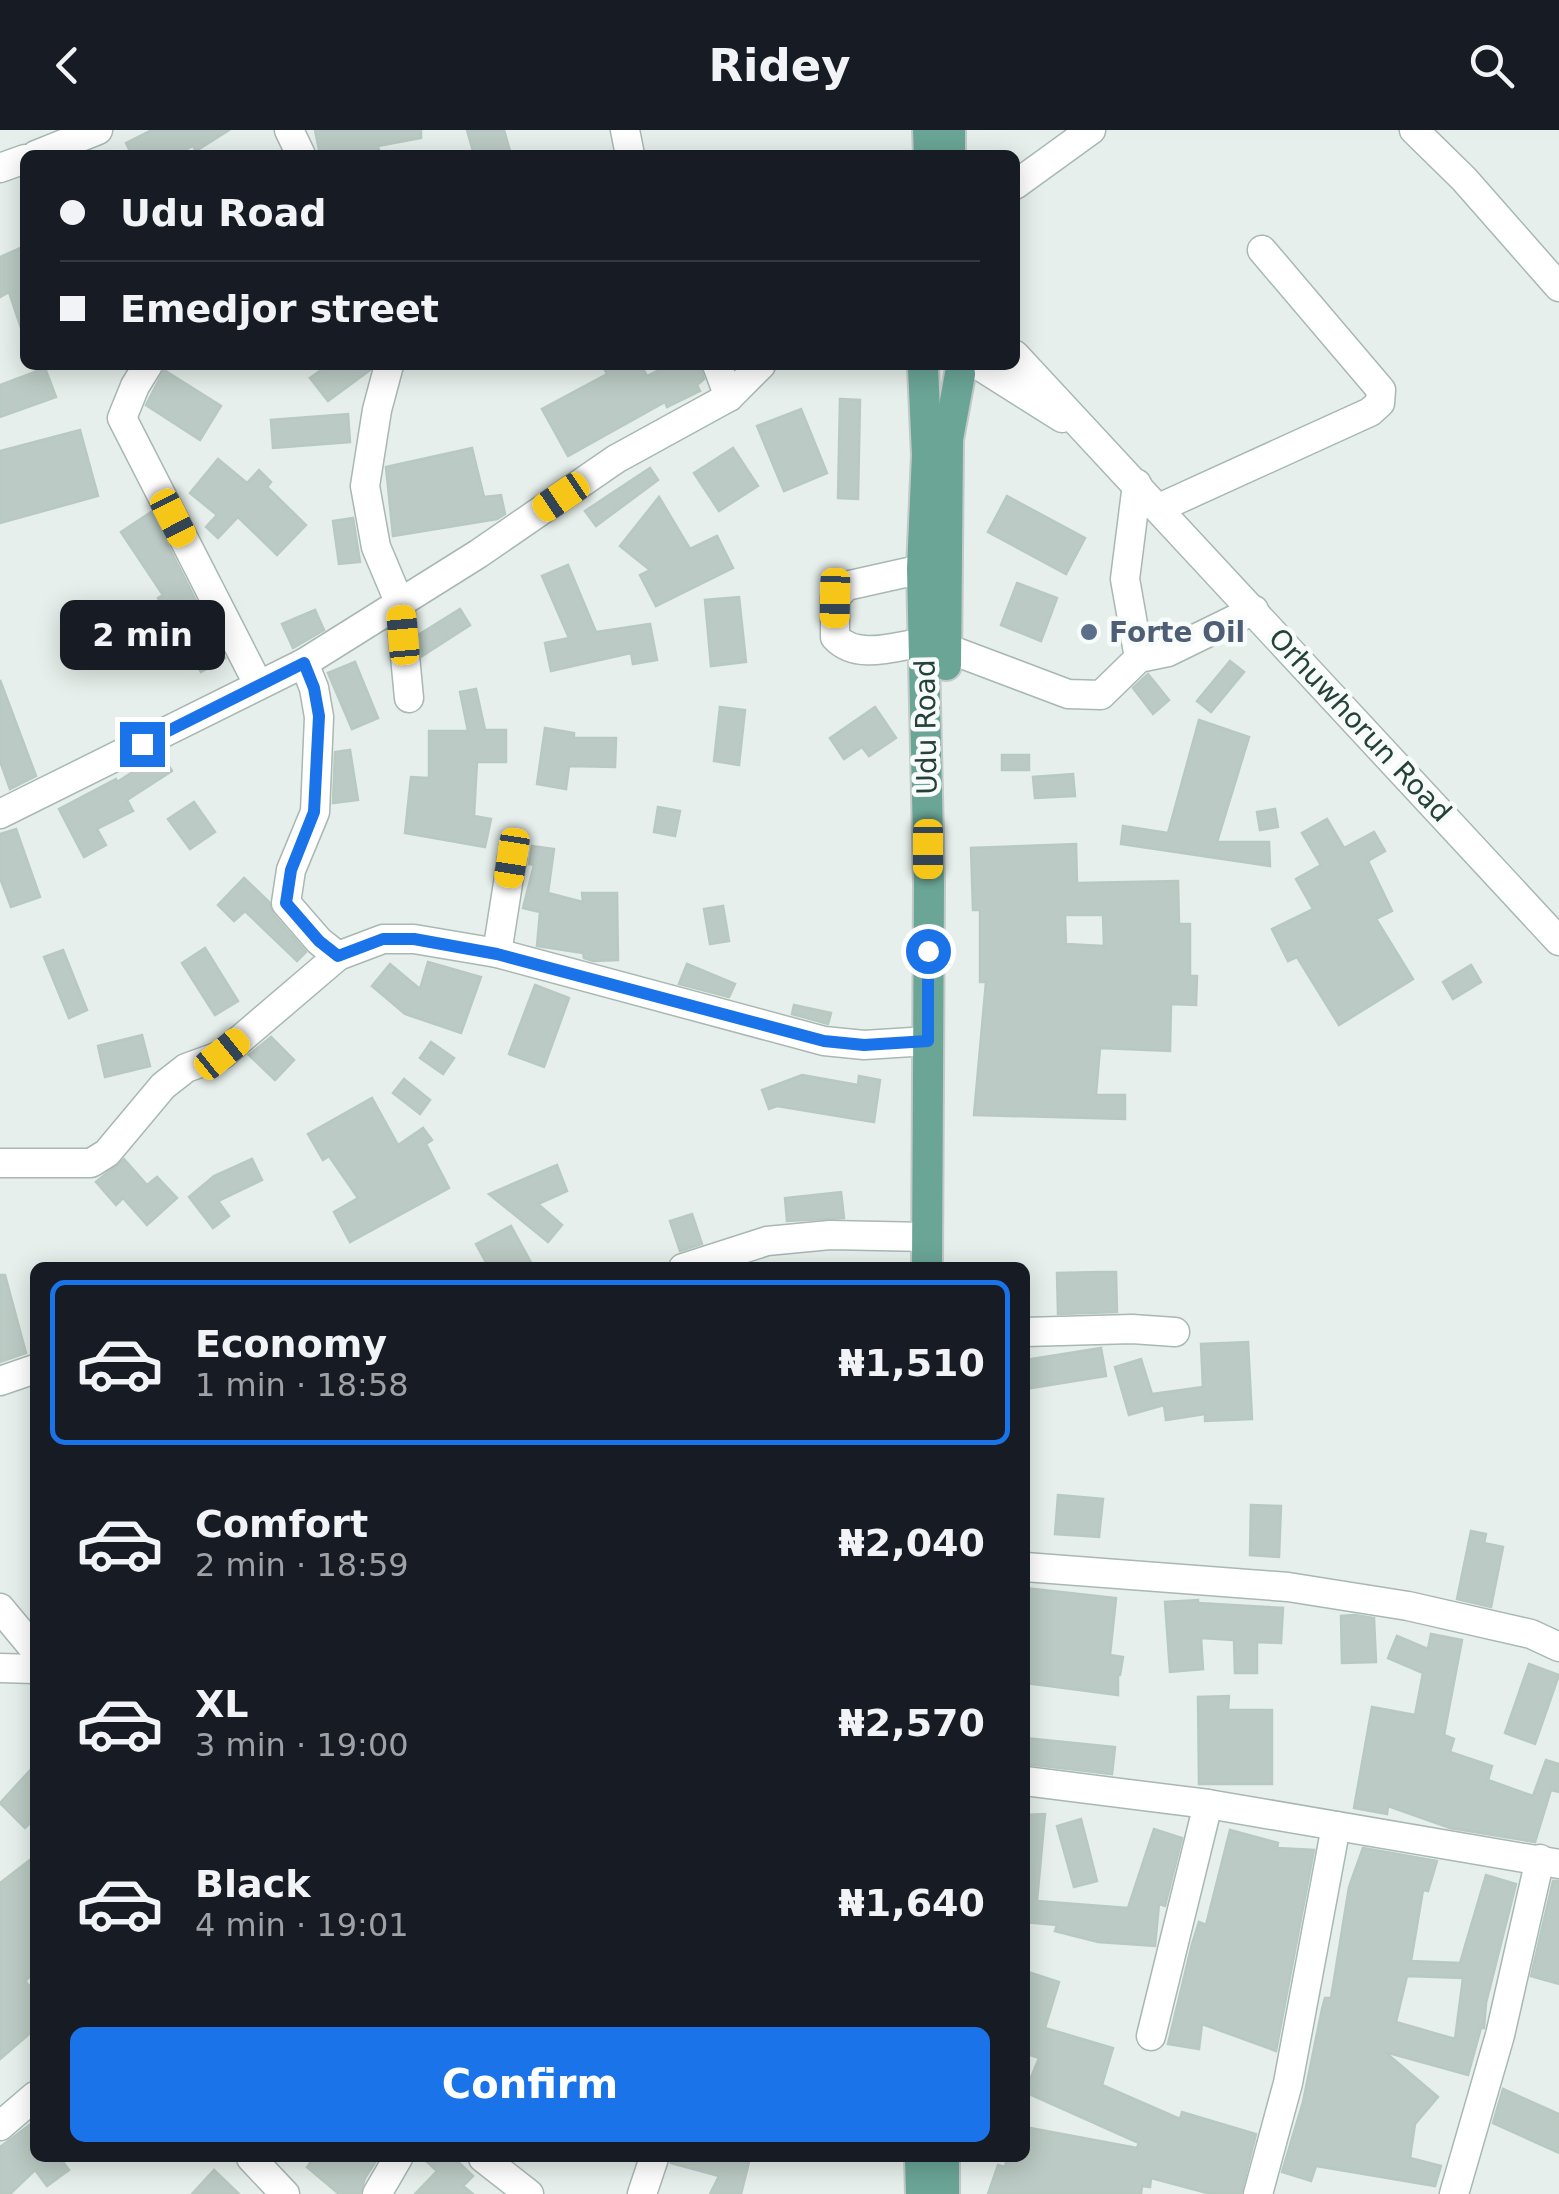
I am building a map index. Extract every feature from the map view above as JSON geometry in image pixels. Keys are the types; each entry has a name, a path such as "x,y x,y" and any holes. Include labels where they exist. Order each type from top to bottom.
{"main road":[{"name":"Udu Road","path":"922,370 927,455 922,568 935,645 944,1262"},
{"path":"930,370 941,375 963,370"},
{"name":"Udu Road","path":"927,1252 935,645 948,439 971,370"},
{"path":"920,2162 921,2194"},
{"path":"944,2162 944,2194"}],"street":[{"path":"48,150 98,130"},
{"path":"1020,181 1090,130"},
{"path":"1414,130 1464,179 1559,287"},
{"path":"1159,508 1370,412 1380,402 1381,390 1262,250"},
{"name":"Orhuwhorun Road","path":"1020,361 1559,941"},
{"path":"146,370 122,418 258,684"},
{"path":"388,370 365,486 376,547 400,604 409,698"},
{"path":"719,370 729,397"},
{"path":"0,814 304,663 400,604 616,459 729,397 756,370"},
{"name":"Orhuwhorun Road","path":"976,370 1076,424"},
{"path":"1136,484 1125,579 1138,658"},
{"path":"922,568 846,586 835,598 834,638 857,652 935,645 1068,694 1101,695 1138,658 1168,652 1254,610"},
{"path":"304,663 319,716 314,812 291,870 286,903 319,941 338,956"},
{"path":"497,954 512,858"},
{"path":"0,1164 91,1163 107,1153 163,1086 186,1068 222,1054 338,956 383,939 414,939 497,954 824,1041 864,1045 928,1041"},
{"path":"702,1262 767,1241 830,1235 927,1252"},
{"path":"1030,1332 1132,1328 1175,1332"},
{"path":"0,1381 30,1370"},
{"path":"1030,1567 1288,1587 1408,1606 1531,1634 1559,1646"},
{"path":"0,1608 30,1644"},
{"path":"0,1668 30,1670"},
{"path":"1030,1782 1208,1804 1550,1861 1454,2194"},
{"path":"1151,2036 1208,1804"},
{"path":"1258,2194 1288,2084 1336,1826"},
{"path":"0,2126 30,2100"},
{"path":"255,2162 285,2194"},
{"path":"376,2194 396,2162"},
{"path":"488,2162 528,2194"},
{"path":"642,2194 653,2162"}],"building":[{"path":"152,130 229,130 198,150 193,146 185,150 130,150 126,143"},
{"path":"315,130 421,130 421,138 378,146 379,150 319,150"},
{"path":"467,130 504,130 510,150 473,150"},
{"path":"20,248 20,325 9,292 0,297 0,257"},
{"path":"46,370 56,397 0,417 0,385"},
{"path":"164,370 221,406 200,440 146,405"},
{"path":"321,370 370,370 328,401 310,378"},
{"path":"605,370 644,370 647,376 659,370 701,370 704,379 697,385 700,391 667,407 665,402 568,456 542,409 607,374"},
{"path":"840,399 860,400 858,499 838,498"},
{"path":"801,409 827,473 784,491 757,426"},
{"path":"348,414 350,442 273,448 271,420"},
{"path":"80,430 98,496 0,523 0,451"},
{"path":"472,448 484,497 501,495 505,514 497,519 393,536 386,467"},
{"path":"733,448 758,486 719,511 694,473"},
{"path":"218,459 247,483 259,470 271,482 267,487 306,525 277,555 238,517 218,538 206,527 217,515 190,493"},
{"path":"650,468 658,480 596,526 585,511"},
{"path":"1007,496 1085,538 1066,574 988,532"},
{"path":"659,497 690,549 717,536 733,568 656,606 640,575 650,570 620,546"},
{"path":"151,512 225,658 201,672 158,598 163,595 121,532"},
{"path":"353,518 360,562 339,564 333,521"},
{"path":"568,565 596,632 650,624 657,660 633,664 631,653 551,671 545,643 569,638 542,576"},
{"path":"1017,583 1057,598 1041,641 1001,625"},
{"path":"739,597 746,662 711,666 705,600"},
{"path":"460,609 470,625 422,656 420,634"},
{"path":"315,610 324,630 293,648 282,624"},
{"path":"1230,661 1244,672 1211,712 1197,701"},
{"path":"355,662 378,718 352,729 328,673"},
{"path":"1148,674 1169,700 1153,714 1133,688"},
{"path":"0,680 36,776 10,789 0,761"},
{"path":"476,689 485,730 506,730 506,762 477,762 474,816 491,819 485,847 405,833 411,777 429,778 429,731 468,731 460,692"},
{"path":"720,707 745,710 739,765 714,761"},
{"path":"875,707 896,738 869,756 862,747 844,759 830,738"},
{"path":"1199,720 1249,737 1217,842 1269,842 1270,866 1121,844 1123,826 1168,833"},
{"path":"545,728 574,733 574,738 616,738 615,767 569,766 566,789 537,784"},
{"path":"350,750 358,800 333,803 335,752"},
{"path":"161,754 172,771 127,800 133,811 97,829 106,845 84,857 59,809 116,779 117,782"},
{"path":"1002,755 1029,755 1029,770 1002,770"},
{"path":"1073,774 1075,796 1035,798 1033,777"},
{"path":"194,802 215,832 190,849 168,819"},
{"path":"658,807 680,811 675,836 654,832"},
{"path":"1275,809 1278,827 1260,830 1257,812"},
{"path":"1327,819 1344,848 1374,832 1385,851 1368,861 1392,911 1376,919 1413,979 1339,1025 1297,957 1288,961 1272,929 1313,909 1296,879 1321,865 1302,833"},
{"path":"16,829 40,897 11,907 0,878 0,834"},
{"path":"1076,844 1077,883 1178,881 1179,924 1190,924 1190,976 1197,976 1196,1005 1171,1004 1170,1051 1100,1048 1096,1095 1125,1095 1125,1119 974,1115 986,982 980,982 980,910 973,910 971,848","holes":["1065,915 1103,915 1104,946 1066,944"]},
{"path":"532,846 554,849 548,893 583,902 582,893 617,893 618,960 593,961 584,958 583,953 537,946 540,912 523,908 534,865 529,864"},
{"path":"244,878 269,902 273,914 306,952 297,961 245,911 234,921 218,905"},
{"path":"723,906 729,941 710,944 704,909"},
{"path":"205,948 238,1001 215,1015 182,963"},
{"path":"63,950 87,1010 69,1018 44,957"},
{"path":"428,962 481,977 461,1033 405,1014 372,986 390,964 420,989"},
{"path":"687,964 735,984 729,997 679,984"},
{"path":"1471,965 1481,982 1453,999 1443,982"},
{"path":"535,985 569,998 544,1067 509,1054"},
{"path":"794,1005 831,1013 828,1024 792,1014"},
{"path":"142,1035 150,1066 105,1077 98,1046"},
{"path":"271,1037 294,1060 275,1080 249,1055"},
{"path":"431,1042 454,1058 443,1074 420,1058"},
{"path":"802,1075 858,1085 859,1076 880,1080 874,1122 777,1106 769,1109 762,1090"},
{"path":"404,1079 430,1100 420,1114 393,1093"},
{"path":"372,1098 398,1145 423,1128 432,1140 426,1144 449,1188 350,1242 334,1212 358,1198 329,1156 323,1160 308,1134"},
{"path":"124,1159 147,1185 157,1177 177,1198 147,1225 123,1198 116,1205 96,1182"},
{"path":"252,1159 262,1180 218,1201 229,1216 213,1228 189,1197 214,1176"},
{"path":"557,1165 567,1191 538,1204 562,1225 548,1242 489,1194"},
{"path":"841,1192 844,1218 787,1221 785,1198"},
{"path":"692,1214 702,1244 680,1251 670,1221"},
{"path":"511,1226 531,1262 486,1262 476,1244"},
{"path":"1116,1272 1117,1312 1058,1314 1057,1273"},
{"path":"0,1275 5,1275 26,1353 0,1362"},
{"path":"1248,1342 1252,1419 1205,1421 1205,1414 1166,1420 1164,1405 1129,1415 1115,1367 1141,1359 1152,1394 1203,1387 1201,1344"},
{"path":"1101,1348 1106,1376 1030,1388 1030,1359"},
{"path":"1058,1495 1103,1499 1099,1537 1055,1534"},
{"path":"1251,1505 1281,1506 1279,1557 1250,1555"},
{"path":"1471,1531 1486,1534 1484,1543 1503,1547 1491,1607 1457,1599"},
{"path":"1030,1589 1116,1598 1110,1655 1123,1657 1118,1695 1030,1684"},
{"path":"1198,1600 1283,1608 1281,1643 1257,1642 1257,1673 1235,1673 1234,1640 1201,1638 1203,1669 1170,1672 1165,1602"},
{"path":"1341,1616 1374,1618 1376,1662 1342,1663"},
{"path":"1431,1634 1462,1640 1444,1735 1454,1739 1450,1752 1492,1766 1488,1780 1533,1796 1546,1760 1559,1764 1559,1792 1551,1790 1535,1842 1450,1828 1388,1806 1387,1814 1354,1808 1372,1707 1415,1715 1423,1673 1388,1658 1397,1636 1428,1649"},
{"path":"1529,1664 1559,1675 1535,1744 1505,1733"},
{"path":"1229,1696 1228,1710 1272,1710 1272,1784 1199,1784 1198,1697"},
{"path":"1030,1738 1115,1747 1112,1774 1030,1765"},
{"path":"30,1770 30,1823 25,1828 0,1803"},
{"path":"1045,1814 1037,1901 1128,1908 1154,1829 1182,1838 1165,1906 1159,1904 1155,1946 1098,1942 1055,1931 1057,1925 1030,1922 1030,1815"},
{"path":"1081,1819 1097,1881 1074,1887 1057,1826"},
{"path":"1230,1830 1278,1843 1277,1848 1314,1850 1276,2051 1202,2024 1199,2049 1168,2044 1192,1944 1199,1922 1206,1925"},
{"path":"1363,1848 1437,1861 1428,1891 1423,1890 1411,1961 1460,1963 1486,1875 1516,1884 1486,2003 1484,2028 1468,2075 1385,2052 1438,2097 1415,2124 1410,2158 1441,2166 1435,2186 1316,2166 1311,2181 1282,2172 1303,2102 1325,1998 1331,1998 1349,1887","holes":["1407,1976 1463,1978 1455,2039 1396,2022"]},
{"path":"30,1860 30,1976 25,1981 30,1986 30,2033 0,2059 0,1883"},
{"path":"1553,1881 1559,1881 1559,1984 1531,1976"},
{"path":"1030,1973 1059,1982 1045,2028 1113,2048 1102,2085 1180,2119 1182,2112 1256,2134 1241,2194 1211,2194 1151,2178 1150,2187 1142,2186 1141,2194 988,2194 998,2165 1030,2162 1030,2128 1137,2148 1139,2143 1030,2094 1030,2080 1039,2058 1030,2055"},
{"path":"1503,2089 1559,2114 1559,2153 1493,2123"},
{"path":"30,2125 30,2162 63,2162 69,2170 47,2186 35,2170 10,2194 0,2194 0,2147"},
{"path":"311,2162 375,2162 360,2194 339,2194 307,2167"},
{"path":"427,2162 458,2162 473,2176 463,2186 473,2194 415,2194 437,2171"},
{"path":"749,2162 741,2194 710,2194 719,2176 671,2163"},
{"path":"214,2170 239,2194 192,2194"}],"place":[{"name":"Forte Oil","path":"1089,632"}],"route":[{"path":"142,744 304,663 319,716 314,812 291,870 286,903 319,941 338,956 383,939 414,939 497,954 605,981 750,1024 824,1041 864,1045 928,1041 928,951"}]}
